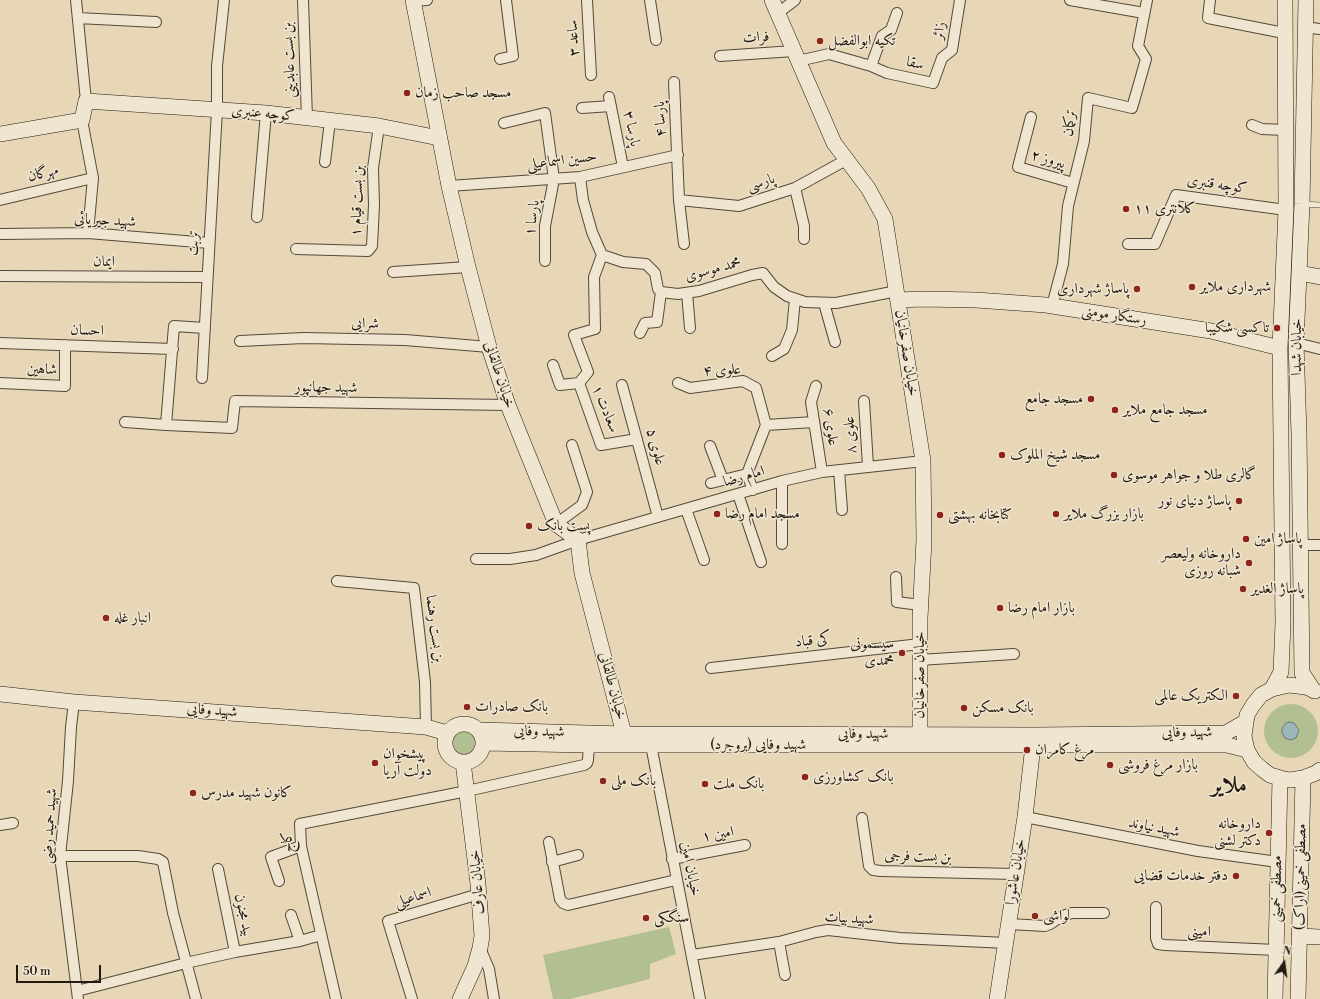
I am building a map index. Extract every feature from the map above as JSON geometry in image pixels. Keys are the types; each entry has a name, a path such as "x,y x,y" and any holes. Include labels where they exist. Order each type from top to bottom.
{"main road":[{"name":"خیابان طالقانی","path":"418,0 439,138 468,267 489,348 508,405 556,524"},
{"name":"خیابان شهدا","path":"1272,689 1282,672 1283,623 1280,348 1286,210 1285,0"},
{"name":"خیابان شهدا","path":"1306,0 1304,27 1302,204 1296,343 1299,434 1302,673 1317,693"},
{"name":"خیابان صفرخانیان","path":"775,7 834,143 868,188 885,219 923,461 924,540 920,605 920,734"},
{"name":"کوچه عنبری","path":"86,101 307,118 378,126 439,138"},
{"path":"0,134 82,120 86,101"},
{"path":"1299,273 1320,277"},
{"name":"رستگار مومنی","path":"897,296 922,299 976,300 1052,306 1210,331 1280,348"},
{"path":"556,524 578,540"},
{"name":"خیابان طالقانی","path":"578,540 582,574 624,734"},
{"path":"1317,693 1297,685 1289,685 1272,689 1261,695 1252,705 1245,722 1244,736 1247,750 1254,762 1270,775 1290,780 1303,778 1320,770"},
{"name":"شهید وفایی","path":"0,694 74,702 426,727 447,733"},
{"name":"شهید وفایی","path":"481,737 624,734 1226,733 1245,722"},
{"path":"466,723 472,725 481,737 481,752 472,761 463,762 453,759 449,755 444,743 447,733 454,726 466,723"},
{"name":"شهید وفایی (بروجرد)","path":"481,737 589,745 1033,745"},
{"name":"شهید وفایی","path":"1033,745 1227,745 1247,750"},
{"name":"خیابان عاشورا","path":"997,999 1007,943 1008,924 1025,817 1033,745"},
{"name":"خیابان عارف","path":"460,999 475,966 480,948 482,924 463,762"},
{"name":"مصطفی خمینی","path":"1275,999 1280,778"},
{"name":"مصطفی خمینی(اراک)","path":"1298,999 1303,778"},
{"path":"1300,936 1320,937"}],"street":[{"path":"76,0 86,101"},
{"name":"تربت","path":"202,378 217,110 217,66 224,0"},
{"name":"بن بست عابدینی","path":"303,0 307,118"},
{"path":"500,59 513,56 506,0"},
{"name":"ساعد ۳","path":"587,0 591,75"},
{"path":"650,0 656,40"},
{"path":"775,7 795,0"},
{"name":"زائر","path":"933,84 942,58 952,50 960,0"},
{"path":"1070,0 1144,13"},
{"name":"ترکمان","path":"1052,306 1063,264 1068,206 1084,141 1088,98 1132,108 1146,58 1138,46 1147,0"},
{"path":"1210,0 1208,18 1284,33"},
{"path":"871,66 882,36 891,30 897,13"},
{"path":"78,18 156,22"},
{"path":"1304,27 1320,29"},
{"name":"سقا","path":"796,56 829,54 871,66 887,73 933,84"},
{"name":"فرات","path":"720,56 796,56"},
{"name":"پارسا ۴","path":"674,82 679,200 684,244"},
{"name":"پارسا ۳","path":"582,108 610,102 624,167"},
{"path":"257,217 266,114"},
{"name":"پارسا ۱","path":"504,123 545,114 554,179 545,226 545,261"},
{"name":"پیروز ۲","path":"1031,118 1018,167 1073,183"},
{"path":"82,120 93,178 88,234"},
{"path":"325,162 330,121"},
{"path":"1252,125 1262,129 1285,130"},
{"name":"بن بست قیام ۱","path":"296,249 368,251 372,246 374,205 373,168 378,126"},
{"name":"حسین اسماعیلی","path":"449,186 580,177 678,155"},
{"name":"پارسی","path":"679,200 739,206 795,188 846,160"},
{"path":"580,177 583,200 592,232 602,255 623,262 646,264 655,273 658,289 662,292 657,322 645,323 640,334"},
{"name":"مهرگان","path":"0,200 93,178"},
{"path":"795,188 804,226 804,239"},
{"name":"کوچه قنبری","path":"1128,244 1155,244 1176,195 1286,210"},
{"name":"شهید جیریائی","path":"0,234 88,234 209,243"},
{"name":"سعادت ۱","path":"602,255 594,277 595,329 574,335 588,372 579,383 601,445 637,439"},
{"path":"394,272 468,267"},
{"name":"محمد موسوی","path":"662,292 678,294 699,291 763,273 774,287 786,296 805,302 836,303 897,296"},
{"name":"ایمان","path":"0,276 207,278"},
{"path":"687,293 690,328"},
{"path":"772,356 784,349 792,330 795,299"},
{"path":"824,303 835,342"},
{"path":"166,425 174,326 204,328"},
{"name":"شرایی","path":"240,341 304,338 405,340 489,348"},
{"name":"احسان","path":"0,343 173,349"},
{"path":"1296,343 1320,348"},
{"name":"شاهین","path":"0,383 65,386 65,345"},
{"path":"553,365 560,384 579,383"},
{"name":"علوی ۴","path":"678,383 690,388 744,381 756,388 766,425"},
{"name":"علوی ۵","path":"622,385 658,517"},
{"name":"علوی ۶","path":"816,386 811,402 822,472"},
{"name":"شهید جهانپور","path":"125,422 232,428 235,401 508,405"},
{"name":"علوی ۸","path":"864,401 868,466"},
{"path":"753,490 748,474 766,425 814,422"},
{"path":"556,524 582,505 587,492 572,445"},
{"path":"710,446 723,480"},
{"name":"امام رضا","path":"476,559 510,559 536,555 578,540 782,481 822,472 923,461"},
{"path":"839,470 842,510"},
{"path":"711,483 748,474"},
{"path":"782,481 782,544"},
{"path":"738,494 761,562"},
{"path":"686,509 704,560"},
{"path":"1300,545 1320,545"},
{"path":"896,577 897,602 920,605"},
{"name":"بن بست رهنما","path":"336,581 414,588 425,682 426,727"},
{"name":"کی قباد","path":"710,668 920,644"},
{"path":"920,660 1014,654"},
{"name":"شهید حمید رضی","path":"74,702 60,856 77,995"},
{"path":"467,791 584,765 588,760 589,745"},
{"name":"خیابان امین","path":"651,745 700,999"},
{"name":"کاج","path":"336,999 301,846 300,824 467,791"},
{"name":"شهید نیاوند","path":"1025,817 1198,851 1278,862"},
{"name":"بن بست فرجی","path":"862,818 869,866 873,870 1016,874"},
{"path":"0,825 13,823"},
{"path":"549,842 560,899 563,903 568,905 676,880"},
{"path":"279,881 271,857 301,846"},
{"name":"امین ۱","path":"672,858 745,846"},
{"path":"552,862 578,855"},
{"path":"60,856 138,856 158,859 164,862 173,913 196,999"},
{"name":"بید مجنون","path":"218,869 235,952 300,941 321,935"},
{"name":"اسماعیلی","path":"412,999 388,921 479,894"},
{"name":"امینی","path":"1156,907 1156,938 1158,944 1276,950"},
{"path":"1008,924 1045,926 1062,916 1072,913 1104,913"},
{"path":"291,915 300,941"},
{"name":"شهید بیات","path":"692,955 779,942 828,930 900,938 1007,943"},
{"path":"779,942 785,975"},
{"path":"480,948 489,969 494,999"},
{"path":"77,995 186,963 235,952"}],"lane":[{"path":"1302,204 1320,205"}],"green space":[{"path":"1291,704 1301,706 1310,712 1316,721 1318,731 1316,741 1310,750 1301,756 1291,758 1281,756 1272,750 1266,741 1264,731 1266,721 1272,712 1281,706"},
{"path":"464,732 472,735 475,743 472,751 464,754 456,751 453,743 456,735"},
{"path":"669,927 676,954 650,964 650,979 570,999 553,999 543,955"}],"water":[{"path":"1289,722 1294,723 1299,730 1296,738 1291,740 1285,738 1282,733 1282,728"}],"place":[{"name":"تکیه ابوالفضل","path":"820,41"},
{"name":"مسجد صاحب زمان","path":"407,93"},
{"name":"کلانتری ۱۱","path":"1126,209"},
{"name":"شهرداری ملایر","path":"1192,287"},
{"name":"پاساژ شهرداری","path":"1137,289"},
{"name":"تاکسی شکیبا","path":"1277,328"},
{"name":"مسجد جامع","path":"1091,399"},
{"name":"مسجد جامع ملایر","path":"1115,410"},
{"name":"مسجد شیخ الملوک","path":"1002,455"},
{"name":"گالری طلا و جواهر موسوی","path":"1114,475"},
{"name":"پاساژ دنیای نور","path":"1239,501"},
{"name":"مسجد امام رضا","path":"717,514"},
{"name":"بازار بزرگ ملایر","path":"1056,514"},
{"name":"کتابخانه بهشتی","path":"940,515"},
{"name":"پست بانک","path":"529,526"},
{"name":"پاساژ امین","path":"1246,539"},
{"name":"داروخانه ولیعصر شبانه روزی","path":"1249,563"},
{"name":"پاساژ الغدیر","path":"1243,589"},
{"name":"بازار امام رضا","path":"1000,608"},
{"name":"انبار غله","path":"106,618"},
{"name":"سیسمونی محمدی","path":"902,653"},
{"name":"الکتریک عالمی","path":"1236,696"},
{"name":"بانک صادرات","path":"467,707"},
{"name":"بانک مسکن","path":"964,708"},
{"name":"مرغ کامران","path":"1027,750"},
{"name":"پیشخوان دولت آریا","path":"375,763"},
{"name":"بازار مرغ فروشی","path":"1110,765"},
{"name":"بانک کشاورزی","path":"805,777"},
{"name":"بانک ملی","path":"603,781"},
{"name":"بانک ملت","path":"705,784"},
{"name":"کانون شهید مدرس","path":"193,793"},
{"name":"داروخانه دکتر لشنی","path":"1269,833"},
{"name":"دفتر خدمات قضایی","path":"1236,876"},
{"name":"لواشی","path":"1035,916"},
{"name":"سنگکی","path":"646,918"}],"district":[{"name":"ملایر","path":"1229,786"}]}
